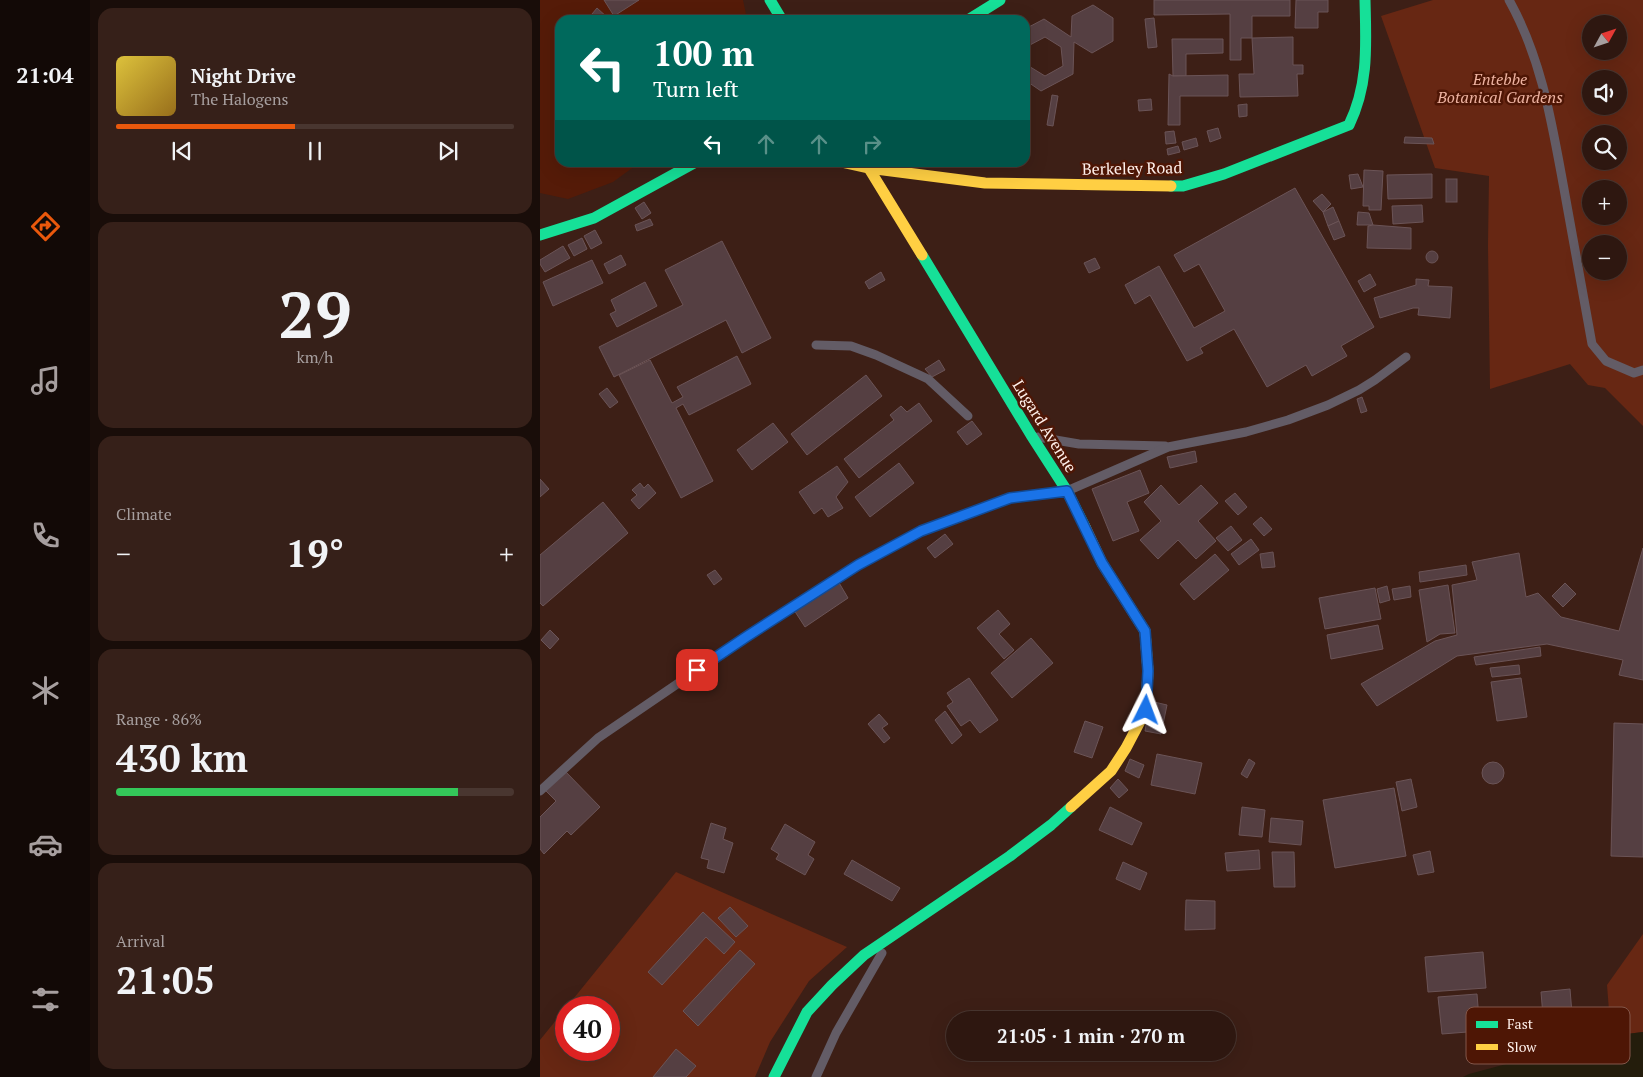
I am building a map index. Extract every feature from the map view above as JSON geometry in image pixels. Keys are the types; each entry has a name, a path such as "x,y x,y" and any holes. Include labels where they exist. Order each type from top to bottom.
{"street":[{"path":"764,13 765,0"},
{"path":"770,0 779,15"},
{"path":"976,15 1000,0"},
{"name":"Berkeley Road","path":"880,167 985,183 1037,185 1183,186 1224,174 1350,125 1361,100 1366,61 1364,0"},
{"path":"540,235 594,218 687,167"},
{"name":"Lugard Avenue","path":"774,1077 807,1012 832,984 858,961 1010,856 1050,825 1111,771 1126,748 1146,710 1148,671 1145,631 1102,563 1067,491 868,167"}],"lane":[{"path":"1509,0 1520,21 1540,74 1556,142 1592,344 1606,361 1634,373 1643,370"},
{"path":"816,345 852,346 928,379 968,416"},
{"path":"1031,435 1079,444 1168,446 1246,432 1288,420 1328,405 1359,390 1406,357"},
{"path":"540,791 598,738 746,637 858,565 921,531 1010,498 1067,491 1168,446"},
{"path":"816,1077 836,1033 893,936"}],"shaded area":[{"path":"540,0 743,0 746,15 555,15 555,167 634,167 613,182 568,199 540,193"},
{"path":"1643,1032 1643,1077 1463,1077 1506,1064 1630,1064 1630,1034"}],"green space":[{"name":"Entebbe Botanical Gardens","path":"1433,0 1643,0 1643,426 1605,388 1588,385 1570,364 1490,389 1489,176 1435,168 1381,16"},
{"path":"676,872 847,947 809,981 770,1042 755,1077 540,1077 540,1040 555,1021 555,1061 620,1061 620,996 576,996"},
{"path":"1643,934 1643,1032 1630,1034 1630,1007 1609,1007 1607,985"}],"building":[{"path":"604,0 639,0 616,15 613,15"},
{"path":"1154,0 1290,0 1290,16 1252,16 1252,38 1241,38 1241,60 1230,60 1230,14 1154,15"},
{"path":"1296,0 1328,0 1328,12 1318,12 1318,28 1295,28"},
{"path":"1093,5 1113,18 1113,41 1092,53 1074,42 1073,74 1041,91 1030,83 1030,67 1045,76 1063,66 1061,47 1045,37 1030,45 1030,26 1044,19 1071,37 1072,16"},
{"path":"597,8 605,15 591,15"},
{"path":"1154,18 1157,47 1148,48 1145,19"},
{"path":"1293,37 1293,65 1303,65 1303,74 1297,74 1298,96 1240,97 1239,74 1254,74 1252,38"},
{"path":"1172,39 1223,39 1223,53 1186,54 1186,76 1173,76"},
{"path":"1169,74 1173,76 1228,75 1228,96 1180,96 1180,125 1168,125"},
{"path":"1052,95 1058,96 1053,126 1047,125"},
{"path":"1151,99 1152,110 1139,111 1138,100"},
{"path":"1247,104 1247,116 1239,117 1238,105"},
{"path":"1218,128 1221,138 1210,142 1207,131"},
{"path":"1174,131 1176,143 1166,144 1165,132"},
{"path":"1405,137 1432,138 1434,144 1404,143"},
{"path":"1196,138 1198,146 1184,150 1182,142"},
{"path":"1178,146 1180,152 1168,155 1167,149"},
{"path":"1364,170 1383,171 1381,210 1369,210 1369,206 1363,206"},
{"path":"1358,174 1363,187 1351,189 1349,175"},
{"path":"1432,174 1432,198 1388,199 1387,175"},
{"path":"1446,179 1457,179 1457,202 1446,202"},
{"path":"1295,188 1374,327 1341,346 1347,356 1312,376 1306,365 1267,387 1234,329 1200,348 1203,353 1187,361 1150,295 1135,304 1125,285 1159,266 1194,328 1225,311 1199,264 1184,272 1174,255"},
{"path":"1322,194 1331,204 1323,212 1313,201"},
{"path":"644,202 651,213 642,219 635,208"},
{"path":"1422,205 1423,222 1393,224 1392,206"},
{"path":"1333,207 1339,221 1328,226 1323,212"},
{"path":"1358,212 1369,213 1373,225 1357,225"},
{"path":"650,219 653,225 637,231 635,225"},
{"path":"1339,221 1345,236 1334,240 1328,226"},
{"path":"1368,226 1411,228 1411,249 1367,248"},
{"path":"595,230 602,243 591,249 584,236"},
{"path":"582,238 587,249 574,256 568,245"},
{"path":"722,241 771,338 742,353 726,320 614,377 599,347 683,305 665,270"},
{"path":"563,246 570,258 545,272 540,264 540,260"},
{"path":"1434,251 1437,252 1437,262 1430,263 1427,262 1426,255 1427,252"},
{"path":"621,255 626,265 609,274 604,264"},
{"path":"1095,258 1100,268 1089,273 1084,263"},
{"path":"592,260 603,283 553,306 543,282"},
{"path":"881,272 885,280 869,289 865,282"},
{"path":"1370,274 1376,285 1364,292 1358,281"},
{"path":"1416,279 1429,280 1428,286 1452,287 1450,318 1418,315 1419,308 1413,308 1380,318 1374,298 1416,285"},
{"path":"645,282 657,306 617,327 610,314 616,311 611,300"},
{"path":"737,356 751,384 689,415 683,404 676,408 713,481 681,498 619,375 650,360 672,403 683,397 677,387"},
{"path":"939,360 945,370 932,377 925,369"},
{"path":"866,375 882,396 807,455 791,434"},
{"path":"607,388 618,402 610,408 599,394"},
{"path":"1362,397 1367,411 1361,413 1357,399"},
{"path":"919,403 932,421 859,478 844,459 894,420 890,415 901,406 907,412"},
{"path":"972,421 982,434 967,445 957,432"},
{"path":"773,423 788,442 752,470 737,450"},
{"path":"1195,451 1197,462 1170,468 1167,457"},
{"path":"899,463 914,483 870,517 855,497"},
{"path":"837,466 848,482 836,497 843,508 828,517 822,508 814,514 799,492"},
{"path":"1140,470 1149,493 1127,502 1139,531 1113,541 1092,489"},
{"path":"540,479 549,489 540,497"},
{"path":"640,483 644,488 648,484 656,493 639,509 631,500 637,495 632,490"},
{"path":"1161,485 1179,505 1201,485 1218,503 1198,521 1216,541 1196,559 1178,540 1158,559 1140,540 1161,521 1144,502"},
{"path":"1235,493 1247,507 1238,515 1225,501"},
{"path":"603,502 628,533 543,606 540,603 540,555"},
{"path":"1261,517 1272,529 1264,536 1253,524"},
{"path":"1231,526 1242,540 1228,551 1216,538"},
{"path":"945,534 953,544 935,558 927,548"},
{"path":"1251,539 1259,550 1239,565 1231,554"},
{"path":"1643,548 1643,680 1619,675 1623,660 1547,644 1457,656 1377,706 1361,684 1435,641 1457,635 1452,585 1477,580 1472,562 1519,553 1526,597 1538,593 1561,617 1619,631"},
{"path":"1273,552 1275,567 1262,568 1260,554"},
{"path":"1215,554 1229,570 1194,600 1180,584"},
{"path":"1466,565 1467,575 1420,582 1419,572"},
{"path":"715,570 722,579 714,585 707,575"},
{"path":"838,581 848,598 805,627 794,610"},
{"path":"1565,583 1576,594 1563,607 1552,596"},
{"path":"1448,585 1455,633 1440,634 1427,642 1419,590"},
{"path":"1387,586 1390,600 1380,603 1377,589"},
{"path":"1410,586 1411,597 1394,600 1392,589"},
{"path":"1375,588 1381,619 1325,629 1319,598"},
{"path":"998,610 1010,624 999,634 1014,650 1004,659 977,628"},
{"path":"1378,625 1383,649 1331,659 1327,635"},
{"path":"550,630 559,639 550,649 541,640"},
{"path":"1031,638 1053,663 1012,698 991,673"},
{"path":"1540,647 1541,656 1476,665 1474,657"},
{"path":"1519,665 1520,674 1492,677 1490,668"},
{"path":"969,678 998,720 980,733 970,720 961,726 947,706 953,702 947,693"},
{"path":"1521,678 1527,717 1497,721 1491,682"},
{"path":"1150,701 1167,705 1161,734 1145,731"},
{"path":"945,711 962,735 952,744 935,720"},
{"path":"879,714 888,724 882,728 890,738 884,743 868,724"},
{"path":"1085,721 1103,727 1092,758 1074,752"},
{"path":"1614,723 1643,724 1643,857 1611,856"},
{"path":"1157,754 1202,763 1195,794 1151,785"},
{"path":"1130,759 1144,765 1139,778 1125,771"},
{"path":"1249,759 1255,763 1247,778 1241,774"},
{"path":"1493,762 1501,765 1504,773 1501,781 1493,784 1485,781 1482,773 1485,765"},
{"path":"564,770 600,807 571,835 567,831 544,854 540,849 540,817 556,801 544,789"},
{"path":"1118,779 1128,790 1119,798 1110,788"},
{"path":"1411,779 1417,807 1402,811 1396,782"},
{"path":"1394,788 1406,856 1335,868 1323,800"},
{"path":"1110,807 1142,823 1132,845 1099,830"},
{"path":"1242,807 1265,810 1262,837 1239,835"},
{"path":"1271,818 1303,821 1301,845 1269,842"},
{"path":"711,823 726,828 723,839 733,843 724,873 707,868 709,860 701,858"},
{"path":"785,824 815,842 808,855 814,859 805,875 776,859 779,854 771,849"},
{"path":"1259,850 1260,869 1227,871 1225,853"},
{"path":"1430,851 1434,872 1418,875 1413,855"},
{"path":"1272,852 1294,852 1295,887 1274,887"},
{"path":"852,860 900,888 892,901 844,874"},
{"path":"1123,862 1147,873 1140,890 1116,879"},
{"path":"1186,900 1215,901 1215,929 1185,930"},
{"path":"730,907 748,926 736,937 718,918"},
{"path":"703,912 735,942 724,954 706,937 662,985 648,972"},
{"path":"740,950 755,964 698,1026 683,1011"},
{"path":"1483,952 1486,988 1428,992 1425,957"},
{"path":"1570,989 1571,1007 1542,1007 1541,992"},
{"path":"1477,994 1478,1007 1466,1007 1466,1032 1442,1034 1438,997"},
{"path":"676,1049 696,1066 686,1077 653,1077"}],"traffic: fast":[{"path":"770,0 779,15"},
{"path":"976,15 1000,0"},
{"path":"1171,186 1183,186 1224,174 1349,125 1360,94 1365,64 1365,0"},
{"path":"540,235 594,218 687,167"},
{"path":"922,255 1067,491 1085,527"},
{"path":"774,1077 807,1012 864,955 1010,856 1051,825 1071,807"}],"traffic: slow":[{"path":"864,167 985,183 1171,186"},
{"path":"868,167 922,255"},
{"path":"1071,807 1111,771 1126,748 1146,710 1148,671 1145,631 1102,563 1085,527"}],"route":[{"path":"697,670 858,565 921,531 1010,498 1067,491 1102,563 1145,631 1148,671 1146,710"}]}
